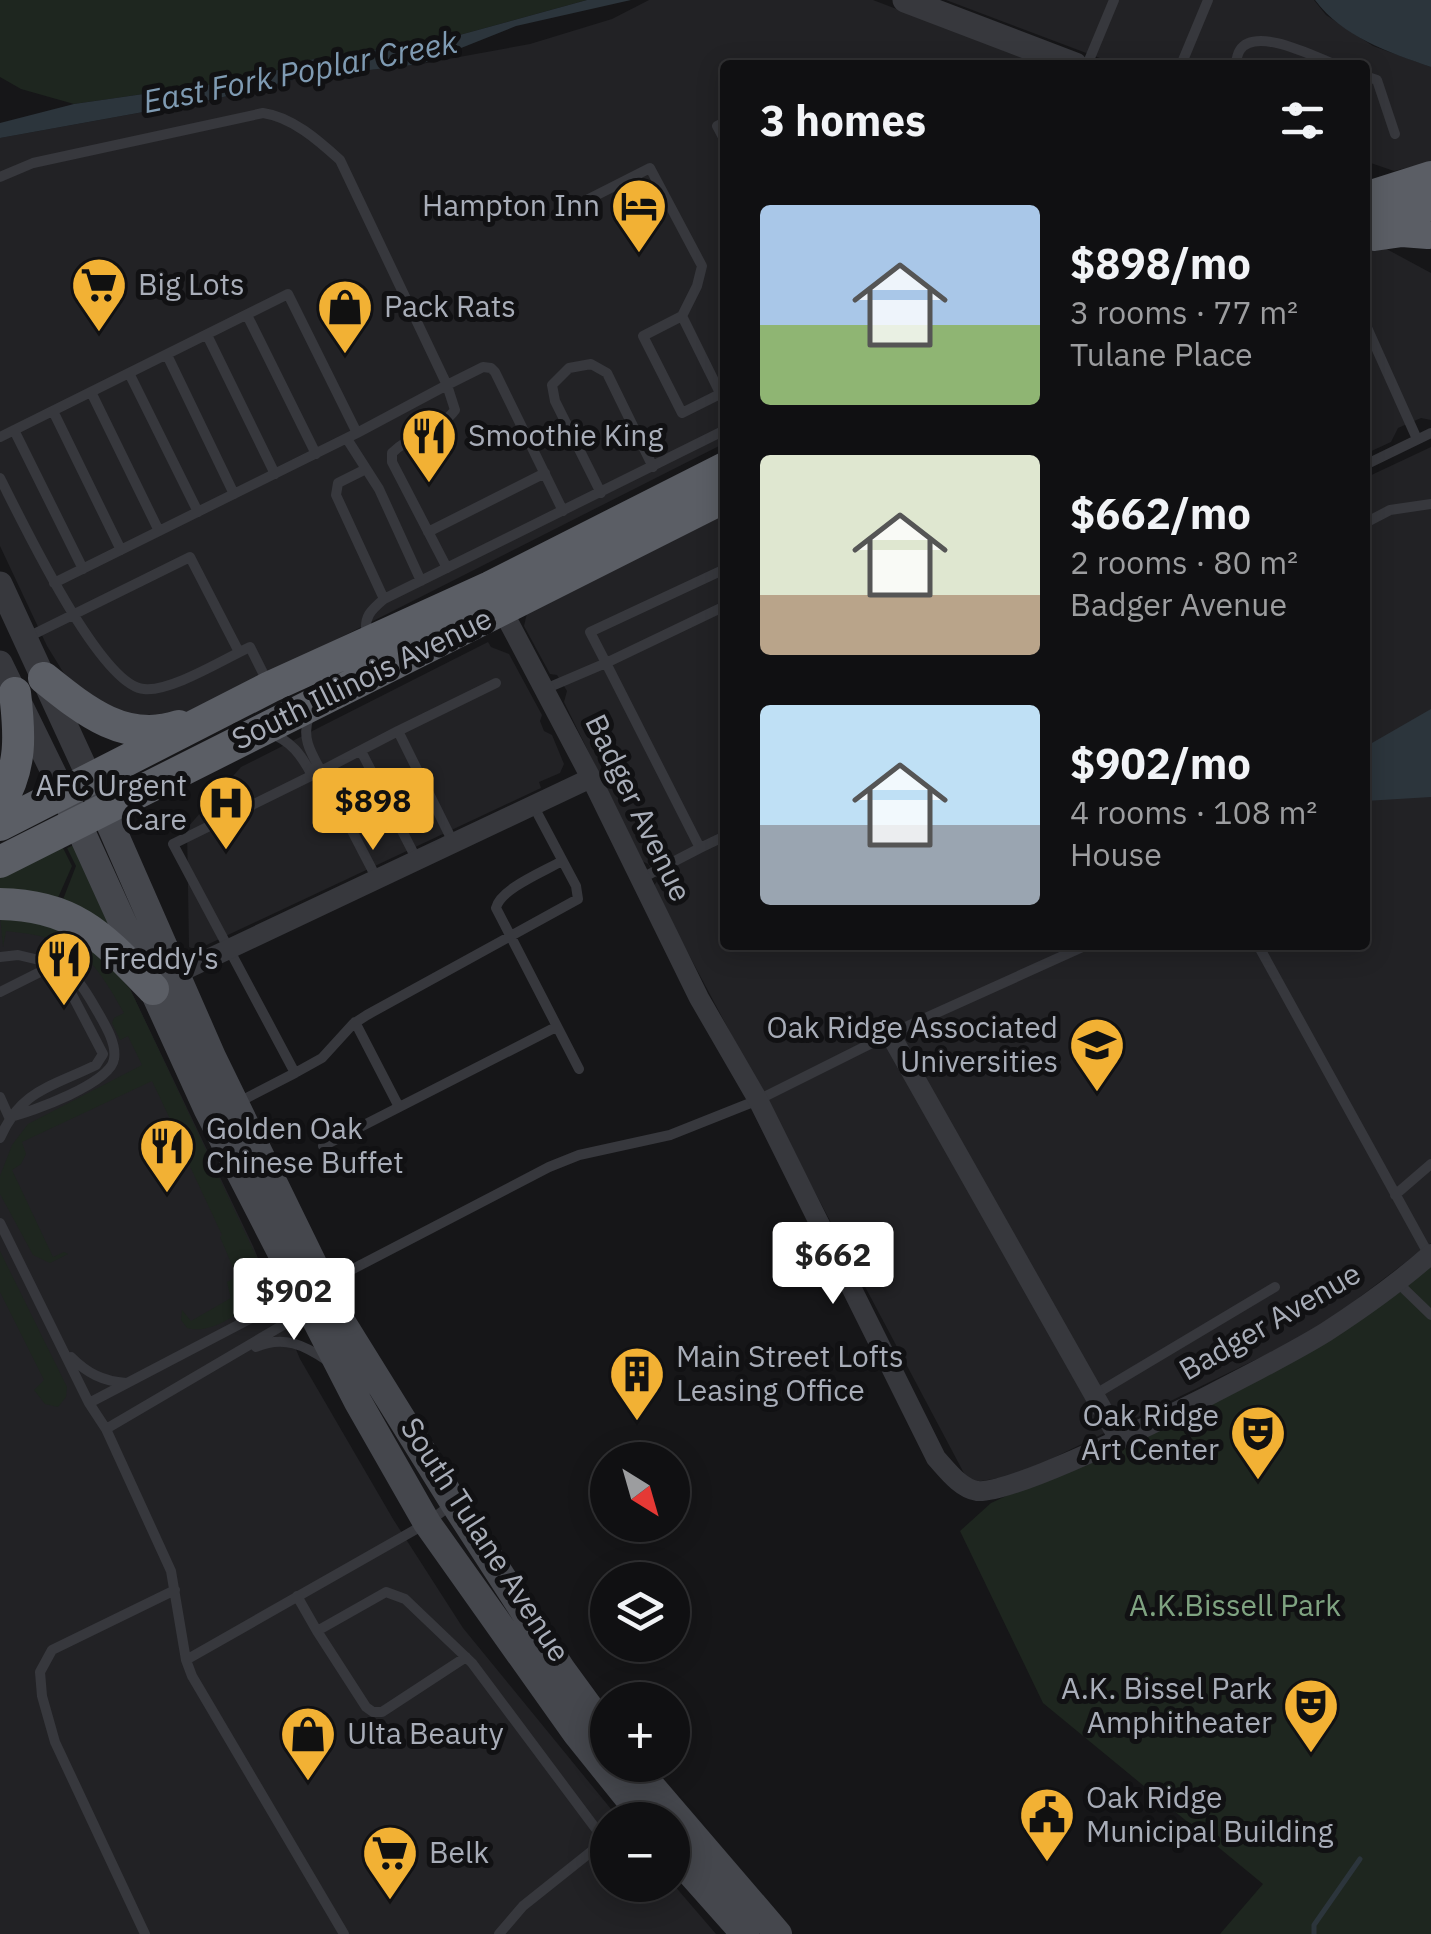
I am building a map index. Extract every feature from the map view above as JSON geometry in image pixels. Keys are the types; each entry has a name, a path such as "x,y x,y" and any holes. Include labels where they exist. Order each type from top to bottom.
{"highway":[{"path":"1370,197 1431,177"},
{"path":"1380,220 1430,224"},
{"path":"1370,237 1430,224"},
{"name":"South Illinois Avenue","path":"496,598 720,471"},
{"name":"South Illinois Avenue","path":"0,862 83,800 226,710 270,687 376,656 496,598 720,499"},
{"name":"South Illinois Avenue","path":"0,824 83,800 259,730 315,702 376,656"},
{"path":"44,678 112,725 158,733 226,710"},
{"path":"0,804 10,786 20,748 14,693"},
{"path":"0,904 55,910 101,936 165,981"}],"main road":[{"name":"South Tulane Avenue","path":"83,800 165,981 235,1104 340,1370 427,1522 624,1802"},
{"name":"South Tulane Avenue","path":"165,981 207,1108 311,1295 341,1321 454,1503 590,1708"},
{"path":"647,1782 742,1897 778,1934"},
{"path":"690,1872 744,1934"}],"street":[{"path":"905,0 1026,56"},
{"path":"0,584 44,678 83,800"},
{"name":"Badger Avenue","path":"496,598 591,778 698,998 758,1100 936,1458 957,1481 974,1491 998,1490 1119,1439 1322,1334 1398,1283 1430,1255"},
{"path":"0,663 14,693 83,800"},
{"path":"165,981 591,778"},
{"path":"890,1034 1119,1439"}],"lane":[{"path":"1089,60 1114,0"},
{"path":"1184,60 1208,0"},
{"path":"1236,60 1240,48 1255,40 1275,42 1323,60"},
{"path":"1370,78 1378,80 1395,134"},
{"path":"0,177 52,159 262,113 278,115 321,142 340,160 447,385 455,410 449,419 399,445 392,453 392,462 447,568"},
{"path":"577,205 650,168 702,266 682,316 643,336 682,413 720,400"},
{"path":"0,437 288,294 364,470 379,490 421,580"},
{"path":"247,315 316,454"},
{"path":"682,316 720,393"},
{"path":"1370,334 1417,439"},
{"path":"207,335 276,474"},
{"path":"166,355 234,494"},
{"path":"601,493 554,401 552,385 569,368 591,364 607,374 653,468"},
{"path":"54,584 483,367 491,368 564,511"},
{"path":"129,373 198,512"},
{"path":"90,392 159,532"},
{"path":"52,411 121,550"},
{"path":"14,430 83,569"},
{"path":"1370,462 1431,432"},
{"path":"376,656 365,624 369,611 384,599 720,433"},
{"path":"364,470 338,483 336,495 384,599"},
{"path":"428,532 544,473"},
{"path":"0,478 54,584 114,673 131,688 149,690 168,685 250,647 270,687"},
{"path":"1370,520 1390,510 1431,504"},
{"path":"26,638 190,557 239,652"},
{"path":"700,848 590,632 720,571"},
{"path":"545,689 720,608"},
{"path":"295,1073 173,844 496,683"},
{"path":"315,702 305,728 317,773"},
{"path":"259,730 282,738 299,750 317,773 377,879"},
{"path":"398,731 454,843"},
{"path":"360,750 417,860"},
{"path":"235,1104 322,1058 356,1022 578,899 576,886 533,806"},
{"path":"640,879 720,838"},
{"path":"562,861 498,900 496,908 578,1069"},
{"path":"89,1403 311,1295 566,1160 670,1136 758,1100 890,1034 1076,950"},
{"path":"1261,950 1430,1255"},
{"path":"0,957 18,956 56,964 74,976 113,1046 114,1062 100,1078 29,1113 10,1116"},
{"path":"0,992 56,964"},
{"path":"356,1022 399,1108"},
{"path":"322,1146 556,1027"},
{"path":"0,1097 10,1116"},
{"path":"0,1138 10,1116"},
{"path":"1395,1195 1431,1164"},
{"path":"0,1223 106,1430 172,1571 186,1660 344,1934"},
{"path":"1398,1283 1431,1315"},
{"path":"1094,1395 1275,1287"},
{"path":"106,1430 223,1360 311,1295"},
{"path":"58,1339 88,1373 126,1383"},
{"path":"223,1360 268,1342 284,1341 310,1349 340,1370"},
{"path":"186,1660 454,1503"},
{"path":"146,1934 55,1742 42,1696 40,1672 52,1650 175,1590"},
{"path":"317,1631 386,1592 405,1599 466,1657 590,1819"},
{"path":"296,1596 366,1707 374,1712 382,1712 466,1657"},
{"path":"499,1934 523,1906 590,1853"}],"shaded area":[{"path":"649,0 873,0 1030,60 720,60 720,446 195,711 122,717 68,680 47,646 0,546 0,138 215,99 301,78 421,64 530,44 612,19"},
{"path":"946,0 1314,0 1326,15 1373,46 1431,67 1431,162 1394,171 1370,163 1370,60 1105,60"},
{"path":"1381,246 1431,273 1431,420 1421,418 1398,428 1391,442 1370,452 1370,250"},
{"name":"Oak Ridge Associated Universities","path":"1431,447 1431,1243 1315,1331 1018,1475 975,1482 966,1477 653,887 658,880 642,861 564,702 567,691 557,675 550,674 524,626 527,613 720,516 720,950 1370,950 1370,476"},
{"path":"488,642 509,654 542,715 544,731 552,735 564,764 560,773 539,782 541,788 196,950 189,947 187,828 241,767"},
{"path":"0,915 36,917 130,989 253,1246 300,1359 393,1519 463,1628 605,1802 590,1802 590,1902 688,1902 716,1934 0,1934"}],"green space":[{"path":"0,0 587,0 445,39 304,61 255,78 74,104 21,89 0,77"},
{"path":"60,842 72,866 57,900 0,893 0,873"},
{"path":"74,845 116,930 62,902 76,866 67,848"},
{"path":"0,915 23,915 86,938 130,989 259,1262 260,1282 264,1286 251,1303 231,1318 197,1329 187,1328 181,1320 182,1310 191,1321 231,1298 227,1282 237,1277 222,1235 173,1130 156,1137 154,1132 172,1123 152,1081 22,1142 26,1154 12,1170 53,1257 68,1254 50,1263 33,1255 0,1194 0,1176 12,1145 28,1124 142,1065 128,1036 120,1040 112,1023 124,1013 90,963 65,944 30,934 6,931 3,947"},
{"path":"0,1251 67,1387 66,1397 58,1407 45,1404 34,1390 44,1380 0,1292"},
{"name":"A.K.Bissell Park","path":"1431,1263 1431,1934 1220,1934 1263,1884 1043,1703 960,1531 991,1503 1150,1430"}],"water":[{"name":"East Fork Poplar Creek","path":"587,0 631,0 516,26 421,64 301,78 215,99 0,138 0,123 74,104 255,78 303,61 445,39"},
{"path":"1315,0 1431,0 1431,67 1353,34"},
{"path":"1431,709 1431,797 1370,801 1370,744"}],"waterway":[{"path":"1314,1934 1314,1925 1360,1859"}],"place":[{"name":"Hampton Inn","path":"639,255"},
{"name":"Big Lots","path":"99,334"},
{"name":"Pack Rats","path":"345,356"},
{"name":"Smoothie King","path":"429,485"},
{"name":"AFC Urgent Care","path":"226,852"},
{"name":"Freddy's","path":"64,1008"},
{"name":"Oak Ridge Associated Universities","path":"1097,1094"},
{"name":"Golden Oak Chinese Buffet","path":"167,1195"},
{"name":"Main Street Lofts Leasing Office","path":"637,1423"},
{"name":"Oak Ridge Art Center","path":"1258,1482"},
{"name":"A.K. Bissel Park Amphitheater","path":"1311,1755"},
{"name":"Ulta Beauty","path":"308,1783"},
{"name":"Oak Ridge Municipal Building","path":"1047,1864"},
{"name":"Belk","path":"390,1902"}]}
